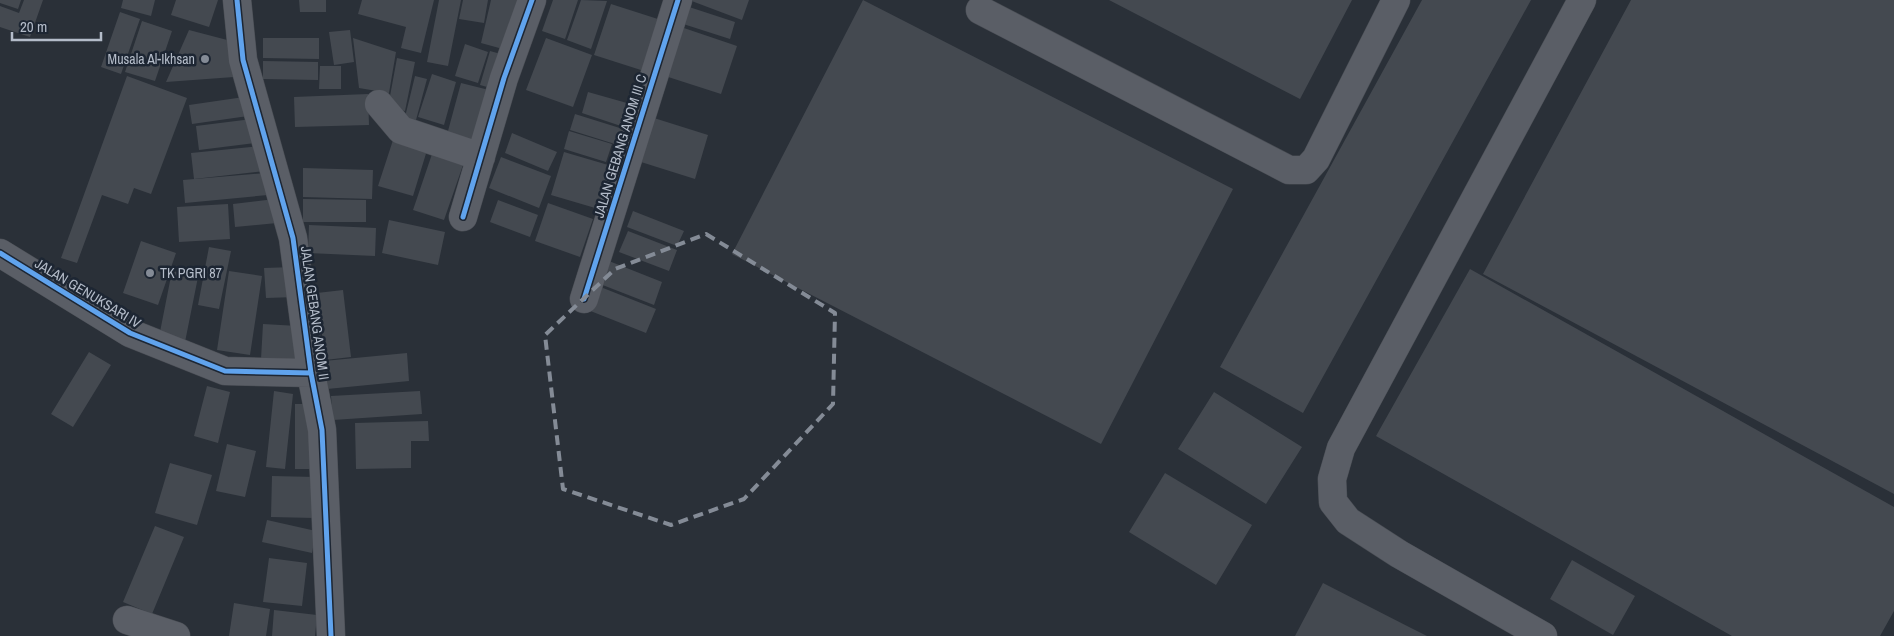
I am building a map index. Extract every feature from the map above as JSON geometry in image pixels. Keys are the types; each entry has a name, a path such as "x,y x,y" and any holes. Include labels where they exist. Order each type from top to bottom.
{"street":[{"name":"JALAN GEBANG ANOM II","path":"237,0 243,60 293,238 322,430 331,636"},
{"path":"463,217 504,78 532,0"},
{"path":"980,10 1289,170 1306,170 1316,160 1396,0"},
{"path":"1543,636 1399,554 1348,521 1333,502 1332,479 1342,448 1355,422 1582,0"},
{"name":"JALAN GEBANG ANOM III C","path":"584,299 670,2"},
{"path":"379,104 401,130 482,157"},
{"name":"JALAN GENUKSARI IV","path":"0,253 130,333 225,371 312,373"},
{"path":"127,620 176,636"}],"highlighted area":[{"path":"706,234 835,313 833,404 744,499 671,525 563,489 545,335 615,269"}],"building":[{"path":"0,0 21,0 18,9 0,3"},
{"path":"24,0 43,0 30,37 0,27 0,6 19,13"},
{"path":"123,0 155,0 151,16 121,8"},
{"path":"176,0 218,0 209,27 171,15"},
{"path":"299,0 326,0 326,12 300,12"},
{"path":"362,0 434,0 421,53 401,48 406,27 358,14"},
{"path":"439,0 461,0 448,66 427,62"},
{"path":"463,0 488,0 484,23 459,19"},
{"path":"491,0 522,0 510,51 481,43"},
{"path":"553,0 578,0 565,39 542,31"},
{"path":"581,0 607,1 591,49 567,40"},
{"path":"689,0 749,0 742,20"},
{"path":"863,0 1233,189 1101,444 732,254"},
{"path":"1109,0 1352,0 1300,99"},
{"path":"1422,0 1531,0 1303,413 1220,367"},
{"path":"1631,0 1894,0 1894,494 1483,274"},
{"path":"611,4 661,20 644,71 594,55"},
{"path":"683,5 735,22 730,39 677,22"},
{"path":"120,12 140,19 121,74 101,67"},
{"path":"142,21 172,31 155,81 125,72"},
{"path":"678,26 737,46 721,94 662,75"},
{"name":"Musala Al-Ikhsan","path":"189,30 231,41 234,77 166,82"},
{"path":"350,30 354,62 334,65 329,32"},
{"path":"263,38 319,38 319,59 263,58"},
{"path":"353,38 396,52 389,93 359,88"},
{"path":"546,38 592,55 573,107 526,90"},
{"path":"465,44 488,52 478,83 455,76"},
{"path":"490,51 508,56 498,90 480,85"},
{"path":"397,58 415,62 405,111 388,107"},
{"path":"263,61 318,62 318,80 263,79"},
{"path":"320,66 341,66 341,89 319,89"},
{"path":"432,74 456,82 444,125 418,117"},
{"path":"127,76 187,98 151,194 134,188 128,204 102,195 77,263 61,258"},
{"path":"415,76 427,79 416,120 405,117"},
{"path":"461,83 489,90 473,149 445,142"},
{"path":"588,92 634,105 627,128 582,113"},
{"path":"368,94 369,125 295,127 294,97"},
{"path":"244,97 248,116 192,124 189,105"},
{"path":"575,114 623,129 618,145 570,130"},
{"path":"654,118 708,135 695,179 641,162"},
{"path":"252,119 255,143 199,150 196,126"},
{"path":"569,131 612,144 606,162 564,149"},
{"path":"512,133 557,152 548,171 505,153"},
{"path":"394,137 428,147 413,196 378,186"},
{"path":"261,146 264,171 194,179 191,153"},
{"path":"564,152 615,167 602,210 551,195"},
{"path":"432,154 463,165 444,220 413,210"},
{"path":"501,157 551,176 539,208 489,188"},
{"path":"303,168 373,170 372,199 303,197"},
{"path":"266,173 268,195 185,203 183,180"},
{"path":"275,199 277,223 235,227 233,204"},
{"path":"303,199 366,200 366,222 303,222"},
{"path":"498,200 538,215 530,237 490,222"},
{"path":"548,203 593,219 580,257 535,241"},
{"path":"228,204 230,239 179,242 177,207"},
{"path":"633,211 684,231 677,246 627,227"},
{"path":"389,220 445,232 438,265 382,253"},
{"path":"309,225 376,228 375,256 308,253"},
{"path":"628,231 677,250 669,271 619,252"},
{"name":"TK PGRI 87","path":"141,241 176,253 158,305 123,293"},
{"path":"209,247 231,251 219,309 198,305"},
{"path":"609,261 662,282 654,305 600,284"},
{"path":"294,267 296,297 266,298 264,268"},
{"path":"1470,269 1894,507 1894,611 1880,636 1732,636 1376,436"},
{"path":"172,271 198,277 185,342 159,337"},
{"path":"229,271 262,276 250,355 217,350"},
{"path":"598,286 656,309 646,333 588,310"},
{"path":"343,290 351,357 325,360 317,293"},
{"path":"263,324 298,326 296,362 261,359"},
{"path":"89,352 111,365 73,427 51,414"},
{"path":"407,353 409,381 327,389 324,361"},
{"path":"207,386 230,392 218,443 194,436"},
{"path":"274,391 293,394 285,469 266,467"},
{"path":"420,391 422,414 333,420 331,396"},
{"path":"1214,392 1302,447 1266,504 1178,449"},
{"path":"295,404 315,404 316,469 295,469"},
{"path":"428,421 429,441 411,441 411,468 356,469 355,423"},
{"path":"227,444 256,451 245,497 216,491"},
{"path":"170,463 212,475 197,525 155,513"},
{"path":"1165,473 1252,525 1216,585 1129,532"},
{"path":"272,476 316,477 315,518 271,517"},
{"path":"267,520 316,531 312,553 262,542"},
{"path":"155,526 184,537 152,614 123,602"},
{"path":"269,558 307,563 302,606 263,602"},
{"path":"1572,560 1635,596 1613,635 1550,599"},
{"path":"1323,583 1411,628 1427,636 1295,636"},
{"path":"234,603 270,609 266,636 229,636"},
{"path":"274,610 317,615 315,636 272,636"}],"cycle path":[{"path":"237,0 243,60 293,238 311,373 322,430 331,636"},
{"path":"463,217 504,78 532,0"},
{"path":"584,299 678,0"},
{"path":"0,253 130,333 225,371 311,373"}],"place":[{"name":"Musala Al-Ikhsan","path":"205,59"},
{"name":"TK PGRI 87","path":"150,273"}]}
